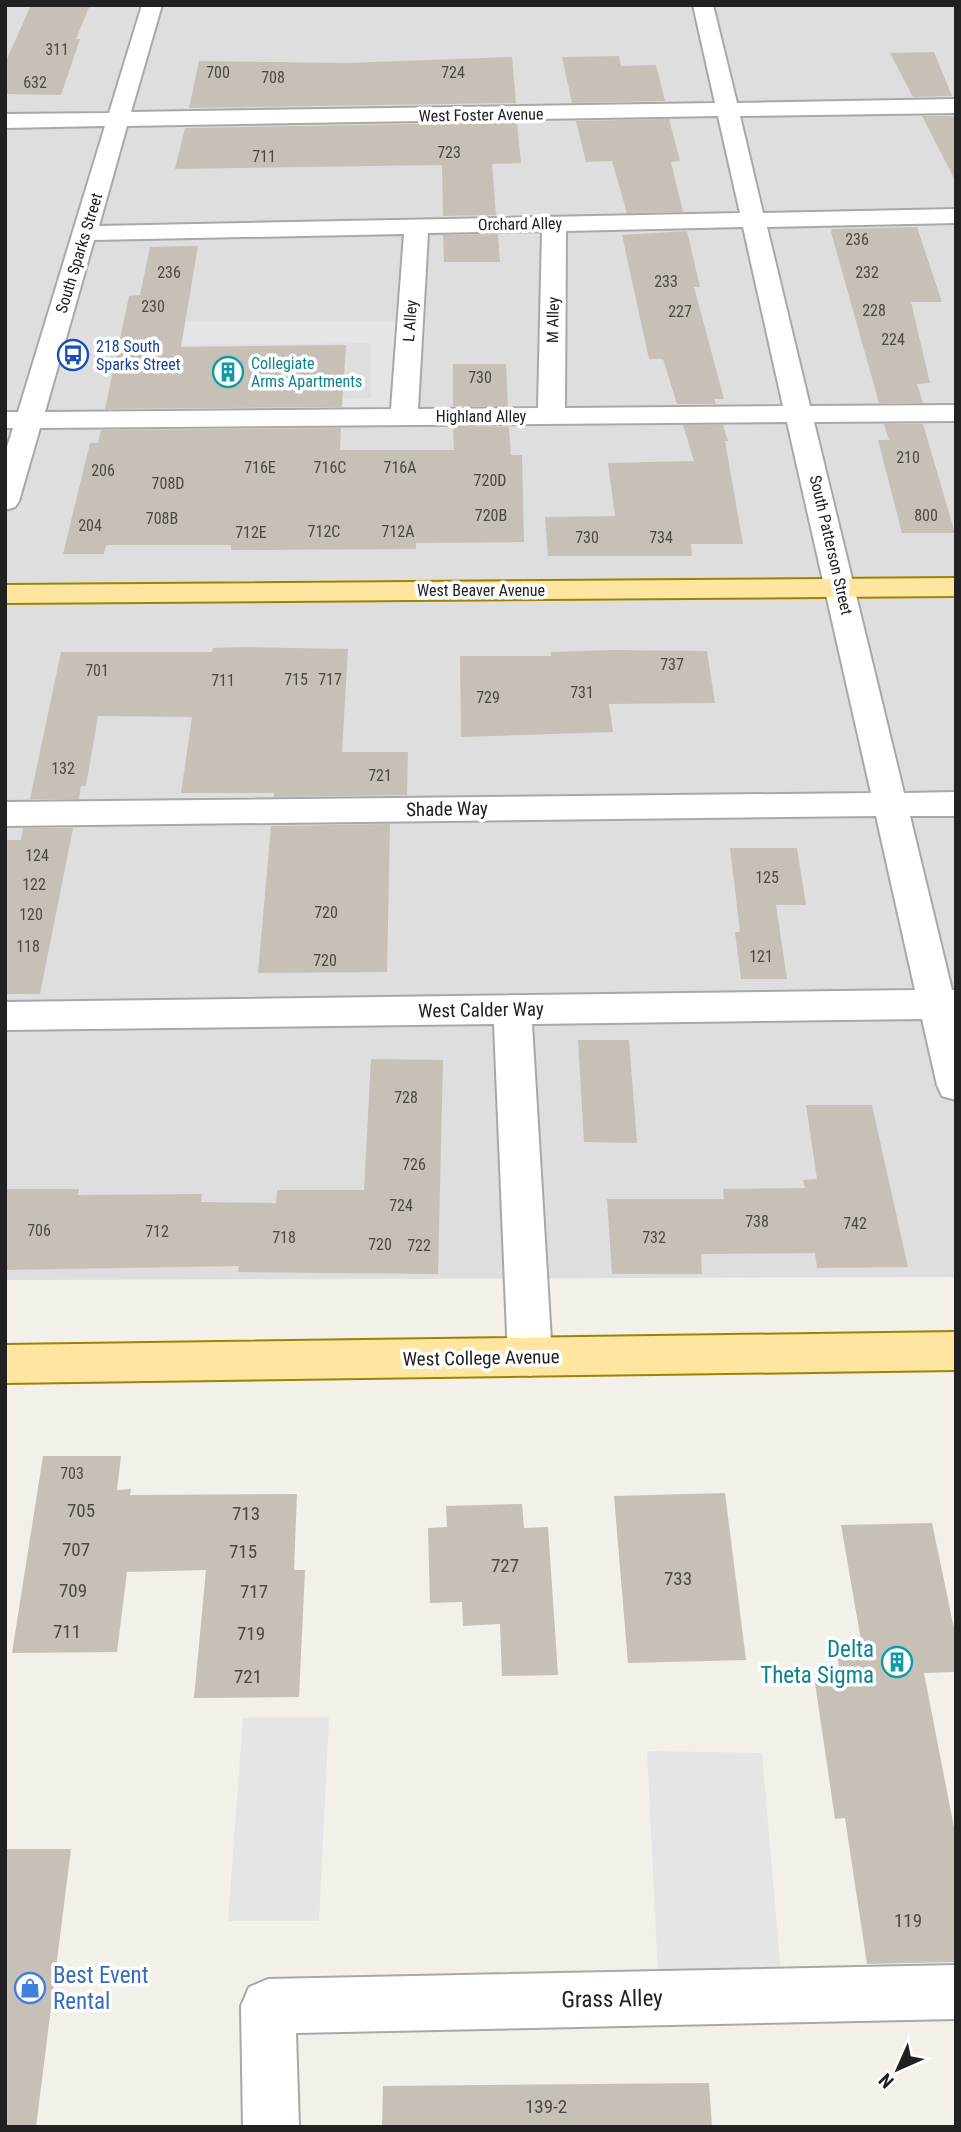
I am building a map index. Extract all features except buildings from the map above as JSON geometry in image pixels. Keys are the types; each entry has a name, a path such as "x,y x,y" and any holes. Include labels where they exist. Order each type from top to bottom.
{"main road":[{"name":"West Beaver Avenue","path":"5,594 956,587"},
{"name":"West College Avenue","path":"5,1364 956,1351"}],"street":[{"name":"South Sparks Street","path":"5,501 17,420 85,233 152,5"},
{"name":"South Patterson Street","path":"703,5 751,220 841,587 889,804 946,1004 956,1085"},
{"name":"West Foster Avenue","path":"5,121 118,122 956,106"},
{"name":"Orchard Alley","path":"85,233 956,216"},
{"name":"M Alley","path":"551,416 554,224"},
{"name":"L Alley","path":"404,416 416,227"},
{"name":"Highland Alley","path":"17,420 956,413"},
{"name":"Shade Way","path":"5,814 956,804"},
{"name":"West Calder Way","path":"5,1016 946,1004"},
{"path":"512,1010 530,1357"},
{"name":"Grass Alley","path":"271,2127 268,2006 956,1992"}],"shaded area":[{"path":"5,5 956,5 956,1277 5,1280"},
{"path":"124,321 405,322 399,413 107,416 110,401 371,398 371,343 117,346"},
{"path":"243,1718 329,1718 319,1921 228,1921"},
{"path":"647,1751 762,1753 783,1996 659,1997"}],"place":[{"name":"218 South Sparks Street","path":"73,355"},
{"name":"Collegiate Arms Apartments","path":"228,372"},
{"name":"Delta Theta Sigma","path":"897,1662"},
{"name":"Best Event Rental","path":"30,1988"}]}
